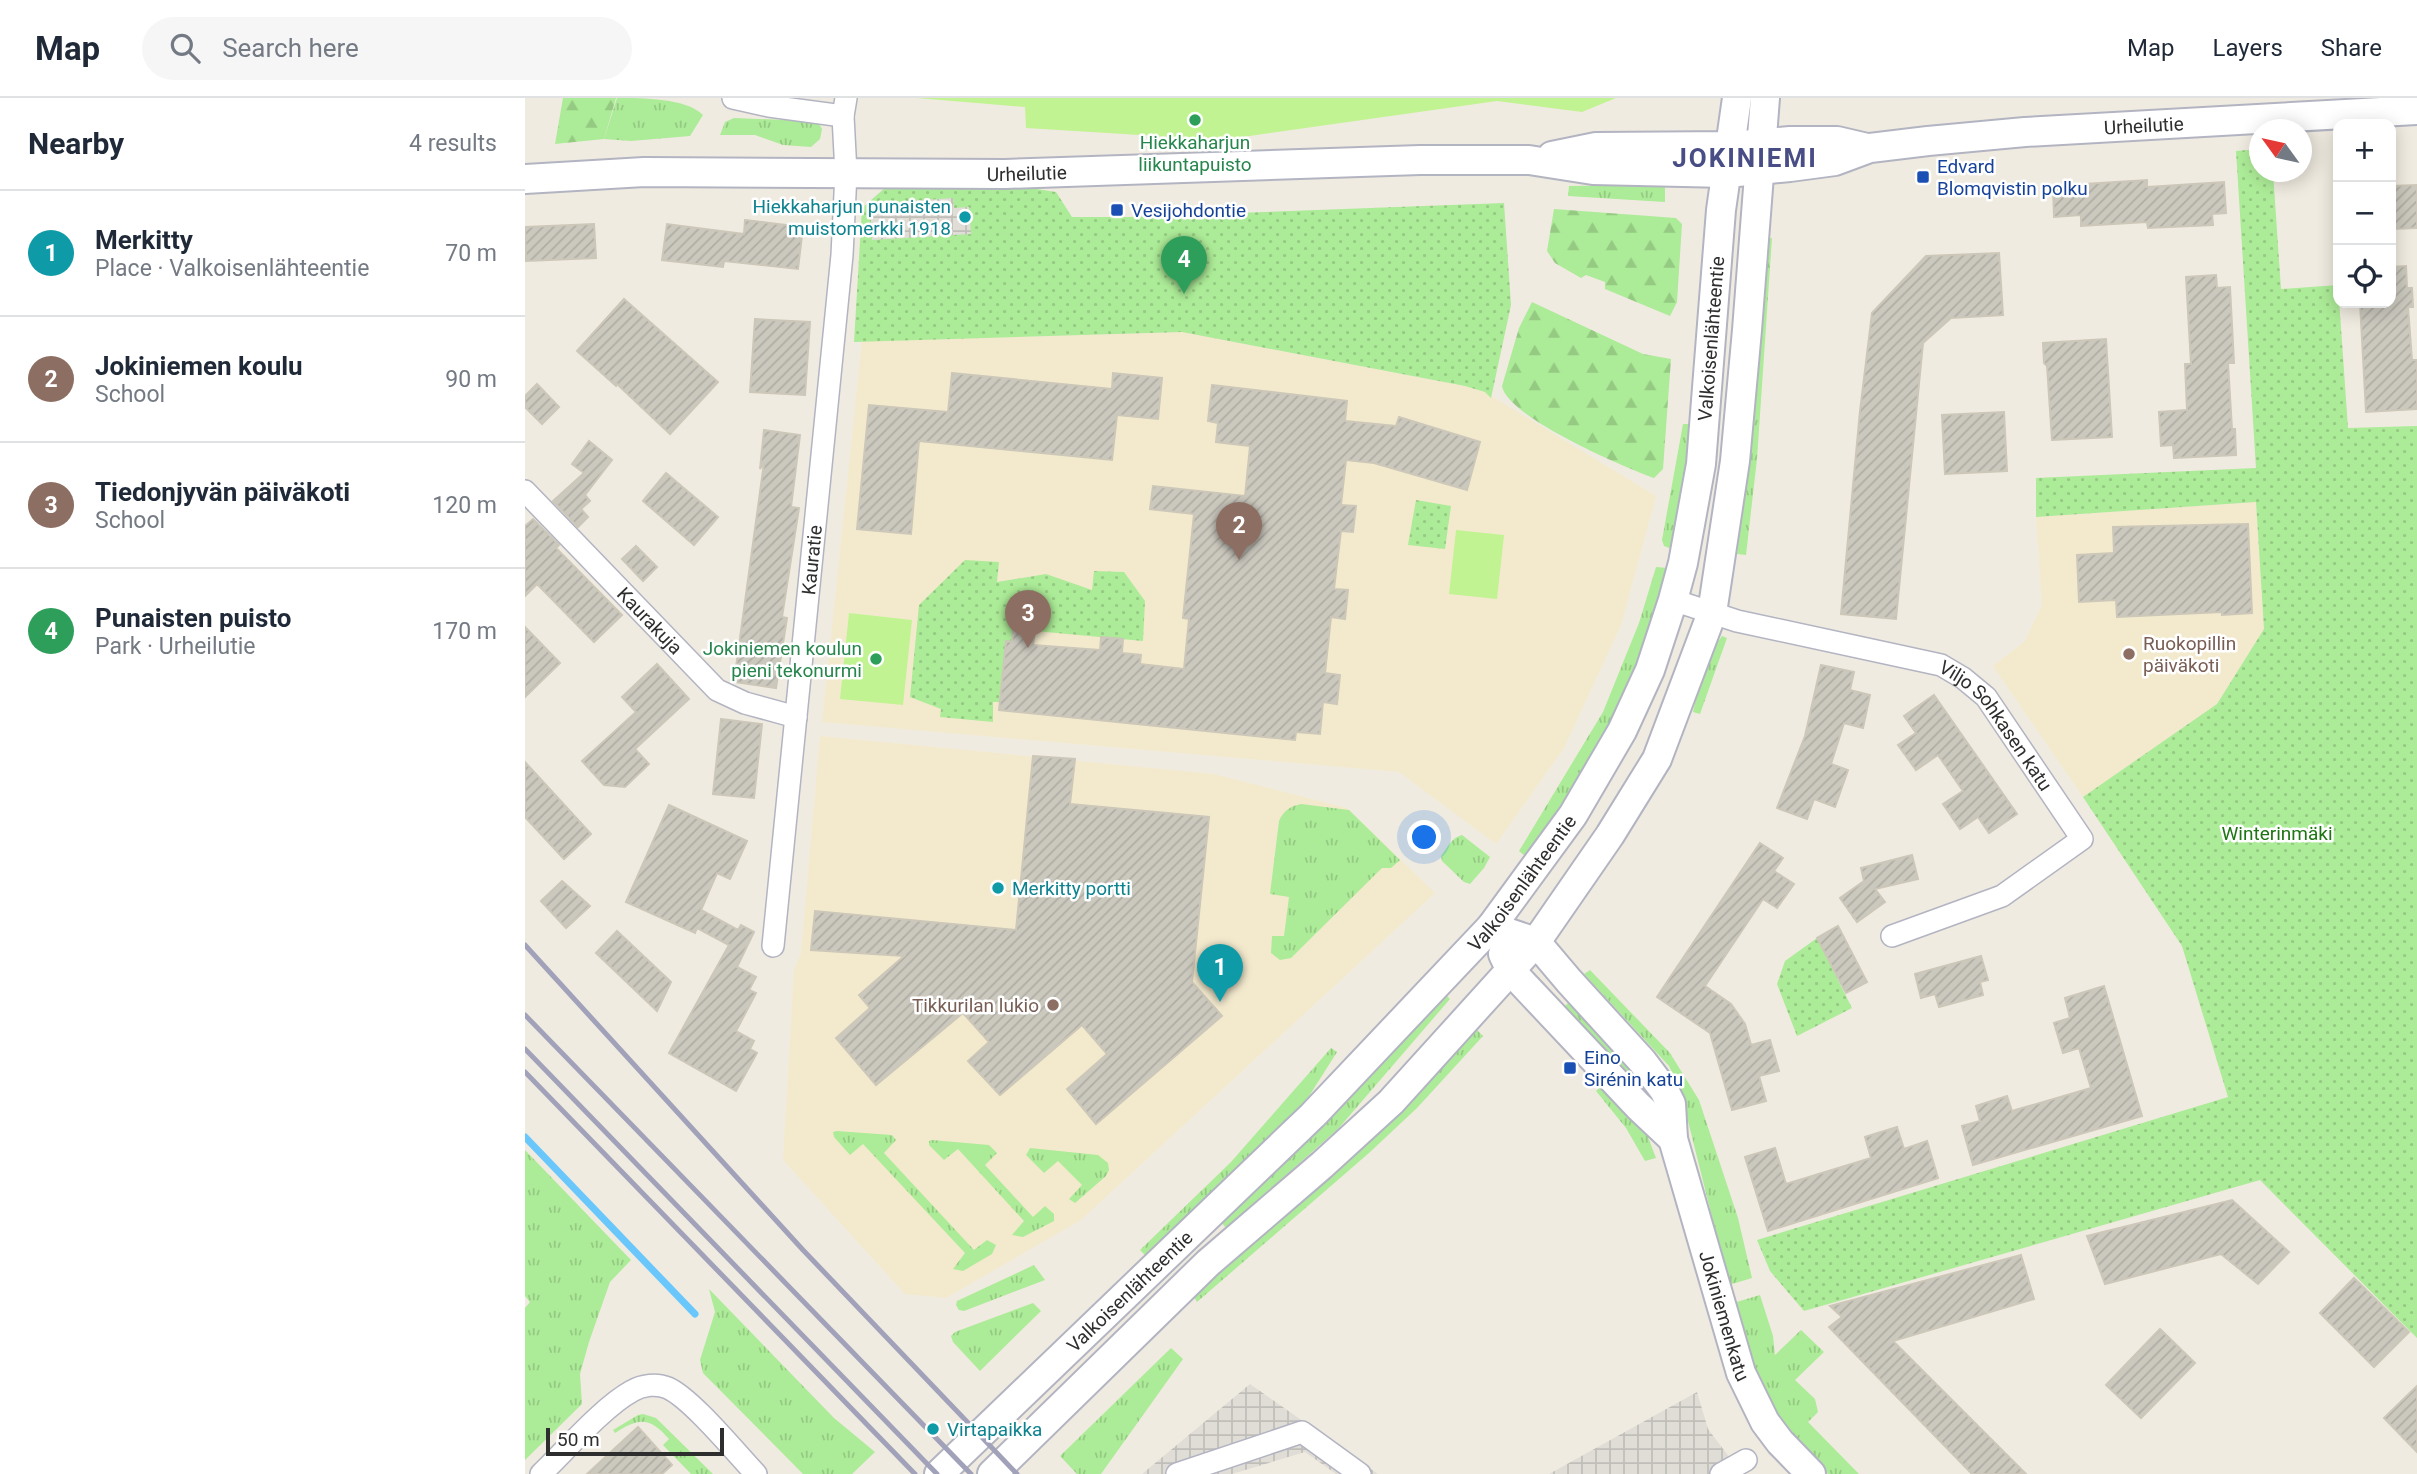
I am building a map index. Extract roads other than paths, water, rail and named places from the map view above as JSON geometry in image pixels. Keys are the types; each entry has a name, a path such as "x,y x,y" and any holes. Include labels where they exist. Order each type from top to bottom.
{"main road":[{"name":"Valkoisenlähteentie","path":"939,1474 1313,1115 1491,927 1573,815 1622,731 1650,670 1673,600 1702,464 1721,209 1737,98"},
{"name":"Valkoisenlähteentie","path":"992,1474 1208,1263 1391,1102 1536,942 1610,835 1657,759 1713,613 1736,447 1765,98"},
{"name":"Urheilutie","path":"525,179 644,172 1005,174 1420,160 1529,160 1596,147 1728,159 1760,157 1837,141 1870,148 2025,132 2417,110"},
{"path":"1491,927 1536,942"},
{"name":"Jokiniemenkatu","path":"1491,927 1511,971 1673,1139"},
{"name":"Jokiniemenkatu","path":"1536,942 1643,1061 1664,1090 1671,1104 1673,1139 1741,1373 1765,1422 1811,1474"}],"street":[{"path":"733,98 769,106 844,107 846,173"},
{"name":"Kauratie","path":"773,946 842,254 846,173"},
{"name":"Kaurakuja","path":"525,491 717,690 745,703 796,717"},
{"name":"Viljo Sohkasen katu","path":"1673,600 1737,621 1941,665 1963,678 1986,697 2082,839 2002,896 1892,936"},
{"path":"541,1474 614,1404 641,1387 659,1385 671,1389 687,1401 756,1474"},
{"path":"1177,1474 1302,1432 1360,1474"},
{"path":"1721,1474 1746,1460"}],"waterway":[{"path":"525,1137 695,1314"}],"railway":[{"path":"525,945 803,1250 1017,1474"},
{"path":"525,1015 971,1474"},
{"path":"525,1049 937,1474"},
{"path":"525,1072 915,1474"}],"place":[{"name":"Hiekkaharjun liikuntapuisto","path":"1195,120"},
{"name":"Edvard Blomqvistin polku","path":"1923,177"},
{"name":"Vesijohdontie","path":"1117,210"},
{"name":"Hiekkaharjun punaisten muistomerkki 1918","path":"965,217"},
{"name":"Punaisten puisto","path":"1184,294"},
{"name":"Jokiniemen koulu","path":"1239,560"},
{"name":"Tiedonjyvän päiväkoti","path":"1028,648"},
{"name":"Ruokopillin päiväkoti","path":"2129,654"},
{"name":"Jokiniemen koulun pieni tekonurmi","path":"876,659"},
{"name":"Merkitty portti","path":"998,888"},
{"name":"Merkitty","path":"1220,1002"},
{"name":"Tikkurilan lukio","path":"1053,1005"},
{"name":"Eino Sirénin katu","path":"1570,1068"},
{"name":"Virtapaikka","path":"933,1429"}],"district":[{"name":"JOKINIEMI","path":"1745,158"}],"park label":[{"name":"Winterinmäki","path":"2277,833"}]}
